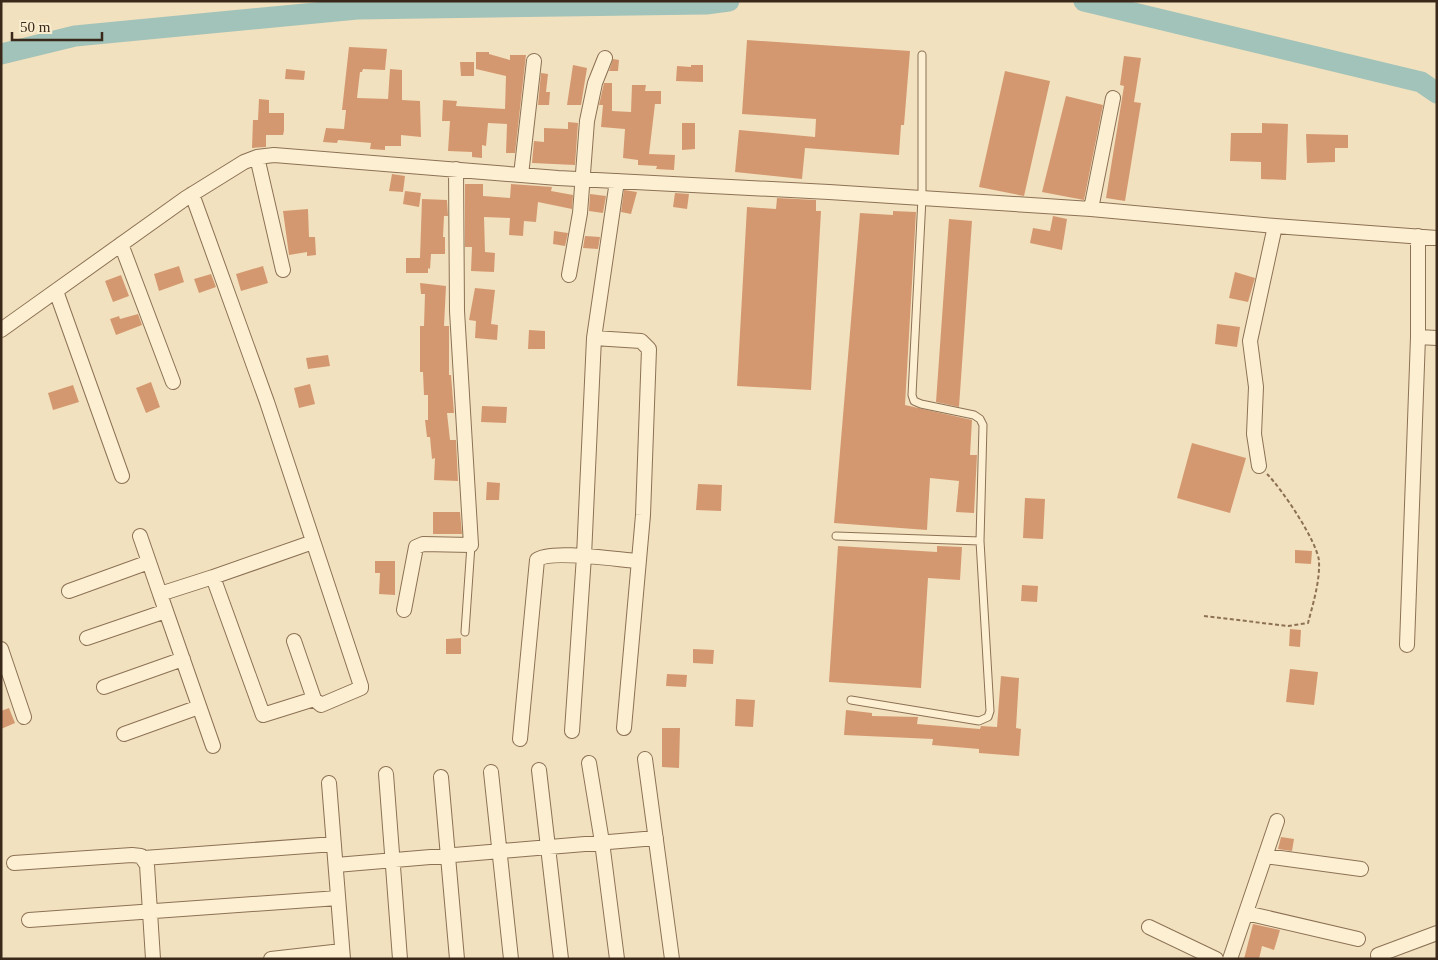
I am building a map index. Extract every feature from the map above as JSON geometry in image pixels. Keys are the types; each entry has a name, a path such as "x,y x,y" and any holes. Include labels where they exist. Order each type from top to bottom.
{"street":[{"path":"569,275 580,213 591,98 605,58"},
{"path":"521,175 534,62"},
{"path":"1091,209 1113,98"},
{"path":"1,330 192,194 257,156 274,155 583,179 1091,209 1275,226 1437,238"},
{"path":"257,156 283,270"},
{"path":"404,610 416,547 423,544 470,545 457,311 456,169"},
{"path":"572,731 584,556 594,338 617,181"},
{"path":"192,194 267,402 362,686 321,705 314,699 294,640"},
{"path":"1258,466 1254,434 1256,387 1250,341 1275,226"},
{"path":"1407,645 1418,337 1418,236"},
{"path":"121,244 173,382"},
{"path":"56,290 122,476"},
{"path":"1418,337 1437,338"},
{"path":"594,338 642,341 649,349 642,515 624,728"},
{"path":"140,536 213,746"},
{"path":"160,594 313,542"},
{"path":"520,739 535,565 541,557 584,556 638,562"},
{"path":"69,592 149,562"},
{"path":"213,576 262,715 314,699"},
{"path":"87,638 166,611"},
{"path":"1,650 24,717"},
{"path":"104,687 183,659"},
{"path":"124,734 199,707"},
{"path":"645,759 672,959"},
{"path":"589,763 602,842 617,959"},
{"path":"539,770 561,959"},
{"path":"491,772 511,959"},
{"path":"386,774 391,860 400,959"},
{"path":"441,777 457,959"},
{"path":"271,959 342,955 330,783"},
{"path":"1230,959 1277,821"},
{"path":"336,865 656,838"},
{"path":"14,863 132,855 144,858 334,844"},
{"path":"1265,856 1361,869"},
{"path":"144,858 147,865 153,959"},
{"path":"29,920 338,898"},
{"path":"1246,913 1358,939"},
{"path":"1149,927 1216,959"},
{"path":"1378,955 1437,933"}],"lane":[{"path":"851,700 979,721 988,717 990,711 980,542 983,425 980,419 974,416 921,404 914,401 912,395 922,198 922,55"},
{"path":"836,536 980,542"},
{"path":"465,632 470,545"}],"path":[{"path":"1204,616 1288,626 1308,623 1315,598 1319,561 1310,538 1285,496 1258,466"}],"building":[{"path":"747,40 910,51 904,125 901,125 899,155 805,148 802,179 735,172 739,130 815,137 816,119 742,114"},
{"path":"349,47 387,49 385,70 363,69 360,72 357,98 388,99 390,69 402,70 402,100 420,101 421,137 401,135 401,146 385,146 385,150 370,149 371,143 338,140 337,143 323,142 326,128 344,129 346,110 342,110"},
{"path":"476,52 489,52 489,54 510,60 510,55 526,55 515,153 506,153 507,124 488,123 486,146 482,145 482,158 472,157 472,152 448,151 450,121 442,121 443,100 457,101 456,106 505,109 506,76 476,69"},
{"path":"1124,56 1141,58 1134,102 1141,103 1125,201 1106,198 1124,86 1120,85"},
{"path":"613,59 619,60 618,71 609,71"},
{"path":"460,62 474,62 474,76 461,76"},
{"path":"573,65 587,68 581,105 567,105"},
{"path":"691,65 703,65 703,82 676,81 677,66 691,67"},
{"path":"286,69 305,71 304,80 285,79"},
{"path":"1005,71 1050,81 1024,196 979,187"},
{"path":"541,73 548,74 546,92 550,92 549,105 538,105"},
{"path":"604,83 612,83 612,111 631,112 632,85 646,85 645,91 661,91 661,104 655,104 649,154 675,155 674,170 656,169 657,166 638,165 638,160 623,158 625,129 601,127 603,105 599,105"},
{"path":"1066,96 1103,105 1084,200 1042,192"},
{"path":"259,99 269,100 269,113 284,113 284,131 283,135 266,135 266,147 252,148 253,120 258,120"},
{"path":"568,122 578,123 575,165 532,163 534,141 544,142 544,128 568,129"},
{"path":"682,123 695,123 695,149 682,150"},
{"path":"1262,123 1288,124 1286,180 1261,179 1261,162 1230,161 1231,133 1262,133"},
{"path":"1306,134 1348,135 1348,148 1335,148 1335,162 1307,163"},
{"path":"392,174 405,176 403,192 389,191"},
{"path":"465,184 483,184 483,196 510,198 511,184 552,187 551,191 573,195 572,209 538,202 536,222 524,221 523,236 509,235 510,218 484,217 485,252 495,253 494,272 471,271 472,247 465,247"},
{"path":"624,190 637,192 631,214 621,212"},
{"path":"405,191 421,193 419,207 403,204"},
{"path":"675,193 689,194 687,209 673,207"},
{"path":"590,194 606,196 603,213 589,211"},
{"path":"777,198 816,200 816,211 821,211 811,390 737,386 747,207 776,209"},
{"path":"422,199 447,200 448,216 444,216 443,237 445,237 445,254 431,254 428,273 406,273 406,258 420,258"},
{"path":"308,209 309,237 315,237 316,255 307,256 307,252 289,255 283,211"},
{"path":"893,211 916,212 905,405 972,420 970,455 977,455 974,513 956,512 959,481 930,478 927,530 834,523 860,213 893,215"},
{"path":"1053,216 1067,219 1062,250 1030,243 1033,228 1050,231"},
{"path":"949,219 972,221 959,407 936,402"},
{"path":"554,231 568,233 565,246 553,244"},
{"path":"585,236 600,237 598,249 583,248"},
{"path":"179,266 184,282 159,291 154,274"},
{"path":"263,266 268,283 241,291 236,274"},
{"path":"1235,272 1255,278 1248,302 1229,298"},
{"path":"211,274 216,287 199,293 194,279"},
{"path":"121,275 129,296 113,302 105,281"},
{"path":"420,283 446,286 444,326 449,326 449,375 451,375 454,413 447,413 450,440 456,440 458,481 434,480 435,458 432,459 430,437 427,437 425,420 428,420 428,395 424,395 423,372 420,372 420,326 424,326 425,294 421,294"},
{"path":"475,288 495,290 491,324 498,325 497,340 475,338 476,321 469,320"},
{"path":"138,314 142,325 116,335 110,319 119,316 120,319"},
{"path":"1217,324 1240,327 1237,347 1215,344"},
{"path":"529,330 545,331 545,349 528,349"},
{"path":"328,355 330,366 308,369 306,358"},
{"path":"151,382 160,407 146,413 136,388"},
{"path":"310,384 315,404 299,408 294,388"},
{"path":"73,385 79,402 53,410 48,393"},
{"path":"482,406 507,407 506,423 481,422"},
{"path":"1192,443 1246,458 1230,513 1177,498"},
{"path":"487,482 500,483 499,500 486,500"},
{"path":"698,484 722,485 721,511 696,510"},
{"path":"1025,498 1045,499 1043,539 1023,538"},
{"path":"433,512 460,512 462,534 433,534"},
{"path":"838,546 937,552 937,546 962,547 960,580 928,578 921,688 829,682"},
{"path":"1295,550 1312,551 1311,564 1295,563"},
{"path":"375,561 395,561 395,595 379,594 380,573 375,573"},
{"path":"1022,585 1038,586 1037,602 1021,601"},
{"path":"1290,629 1301,630 1300,647 1289,646"},
{"path":"461,638 461,654 446,654 446,639"},
{"path":"693,649 714,650 713,664 693,663"},
{"path":"1290,669 1318,672 1314,705 1286,702"},
{"path":"667,674 687,675 686,687 666,686"},
{"path":"1001,676 1019,678 1016,728 1021,729 1019,756 979,753 979,749 932,745 933,739 844,735 846,710 872,713 872,716 918,717 917,724 980,729 981,726 997,727"},
{"path":"736,699 755,700 753,727 735,726"},
{"path":"9,708 15,723 1,729 1,711"},
{"path":"662,728 680,728 679,768 662,767"},
{"path":"1281,837 1294,839 1292,851 1278,849"},
{"path":"1253,924 1280,930 1274,950 1262,946 1259,959 1244,959"}],"waterway":[{"path":"1,54 75,36 357,9 706,4 729,1"},
{"path":"1084,1 1421,82 1437,93"}]}
